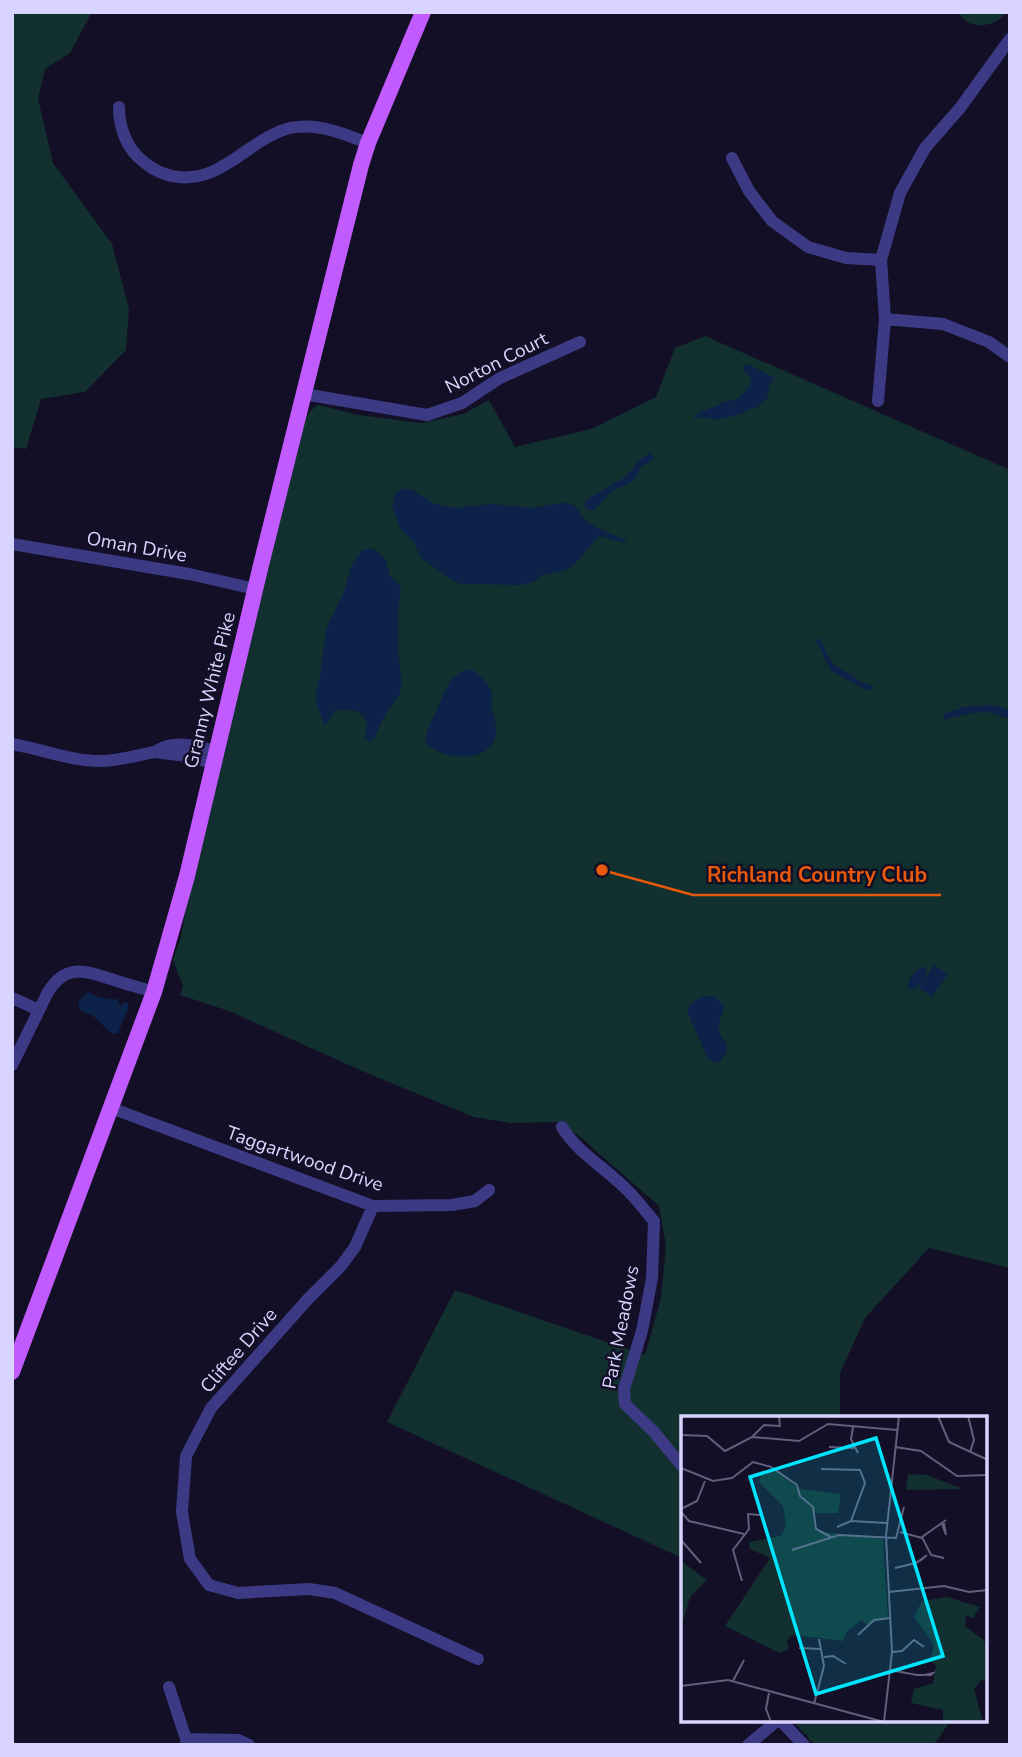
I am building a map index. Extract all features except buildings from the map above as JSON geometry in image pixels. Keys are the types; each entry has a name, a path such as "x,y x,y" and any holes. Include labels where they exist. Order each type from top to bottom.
{"main road":[{"name":"Granny White Pike","path":"12,1372 154,992 187,876 351,204 368,143 424,12"}],"street":[{"path":"878,401 885,319 881,260 901,192 925,148 960,108 1010,39"},
{"path":"118,107 121,128 135,153 153,169 175,177 214,172 276,133 292,128 317,127 368,143"},
{"path":"732,158 749,191 772,221 808,247 846,258 881,260"},
{"path":"885,319 943,324 989,342 1010,357"},
{"name":"Norton Court","path":"303,394 427,415 462,403 500,378 580,342"},
{"name":"Oman Drive","path":"12,544 189,574 255,589"},
{"path":"12,744 88,761 122,760 155,752 214,757"},
{"path":"12,1065 54,983 64,975 74,971 91,973 154,992"},
{"path":"12,998 39,1010"},
{"name":"Taggartwood Drive","path":"111,1108 373,1206 452,1205 475,1201 489,1190"},
{"name":"Park Meadows","path":"562,1127 581,1150 629,1191 654,1221 652,1278 642,1331 624,1389 625,1404 654,1432 681,1465"},
{"name":"Cliftee Drive","path":"373,1206 348,1257 211,1408 186,1456 182,1512 190,1559 209,1584 239,1593 309,1589 335,1593 478,1659"},
{"path":"169,1687 186,1742 238,1740 249,1745"},
{"path":"748,1745 777,1722"},
{"path":"781,1722 804,1745"}],"green space":[{"path":"12,12 92,12 70,53 45,69 38,99 53,163 112,244 129,309 126,350 85,392 41,399 26,449 12,447"},
{"path":"958,12 1006,12 998,20 976,25 965,20"},
{"path":"705,336 1010,470 1010,1268 929,1248 865,1318 840,1373 840,1416 681,1416 681,1558 387,1422 455,1290 645,1355 661,1298 666,1246 659,1206 579,1136 558,1122 511,1123 474,1117 362,1071 229,1011 180,995 183,986 173,960 181,937 189,891 300,428 310,411 318,405 359,415 421,423 463,414 489,400 515,447 591,429 656,397 675,348"},
{"path":"794,1722 950,1722 934,1745 813,1745"}],"water":[{"path":"748,364 775,378 770,384 767,399 757,409 729,417 695,419 699,413 740,398 751,383 743,369"},
{"path":"649,453 655,458 640,468 633,481 611,492 594,510 588,510 584,506 586,500 625,477"},
{"path":"401,489 414,491 435,504 456,508 490,504 533,508 568,503 575,506 584,519 597,528 626,540 625,543 599,536 575,564 565,571 544,574 533,582 522,585 461,584 421,558 413,541 400,529 392,506 395,494"},
{"path":"370,548 386,560 390,576 401,588 398,648 402,683 399,696 370,742 364,738 364,717 356,711 334,711 323,725 315,696 326,629 344,592 351,566 361,551"},
{"path":"820,638 834,665 859,681 875,687 868,691 831,671 816,640"},
{"path":"471,669 491,690 496,724 493,743 477,755 445,754 427,745 425,738 451,679 462,671"},
{"path":"986,705 1010,710 1010,719 987,712 943,720 945,713 963,707"},
{"path":"934,965 948,974 932,997 919,988 922,981 914,989 908,988 916,971 925,967 926,977"},
{"path":"88,992 102,998 117,999 121,1005 125,1001 128,1003 129,1007 118,1033 112,1034 93,1016 80,1010 78,1002"},
{"path":"703,996 715,996 724,1006 719,1029 727,1047 720,1062 707,1057 687,1011 691,1003"}],"place":[{"name":"Richland Country Club","path":"602,870"}]}
